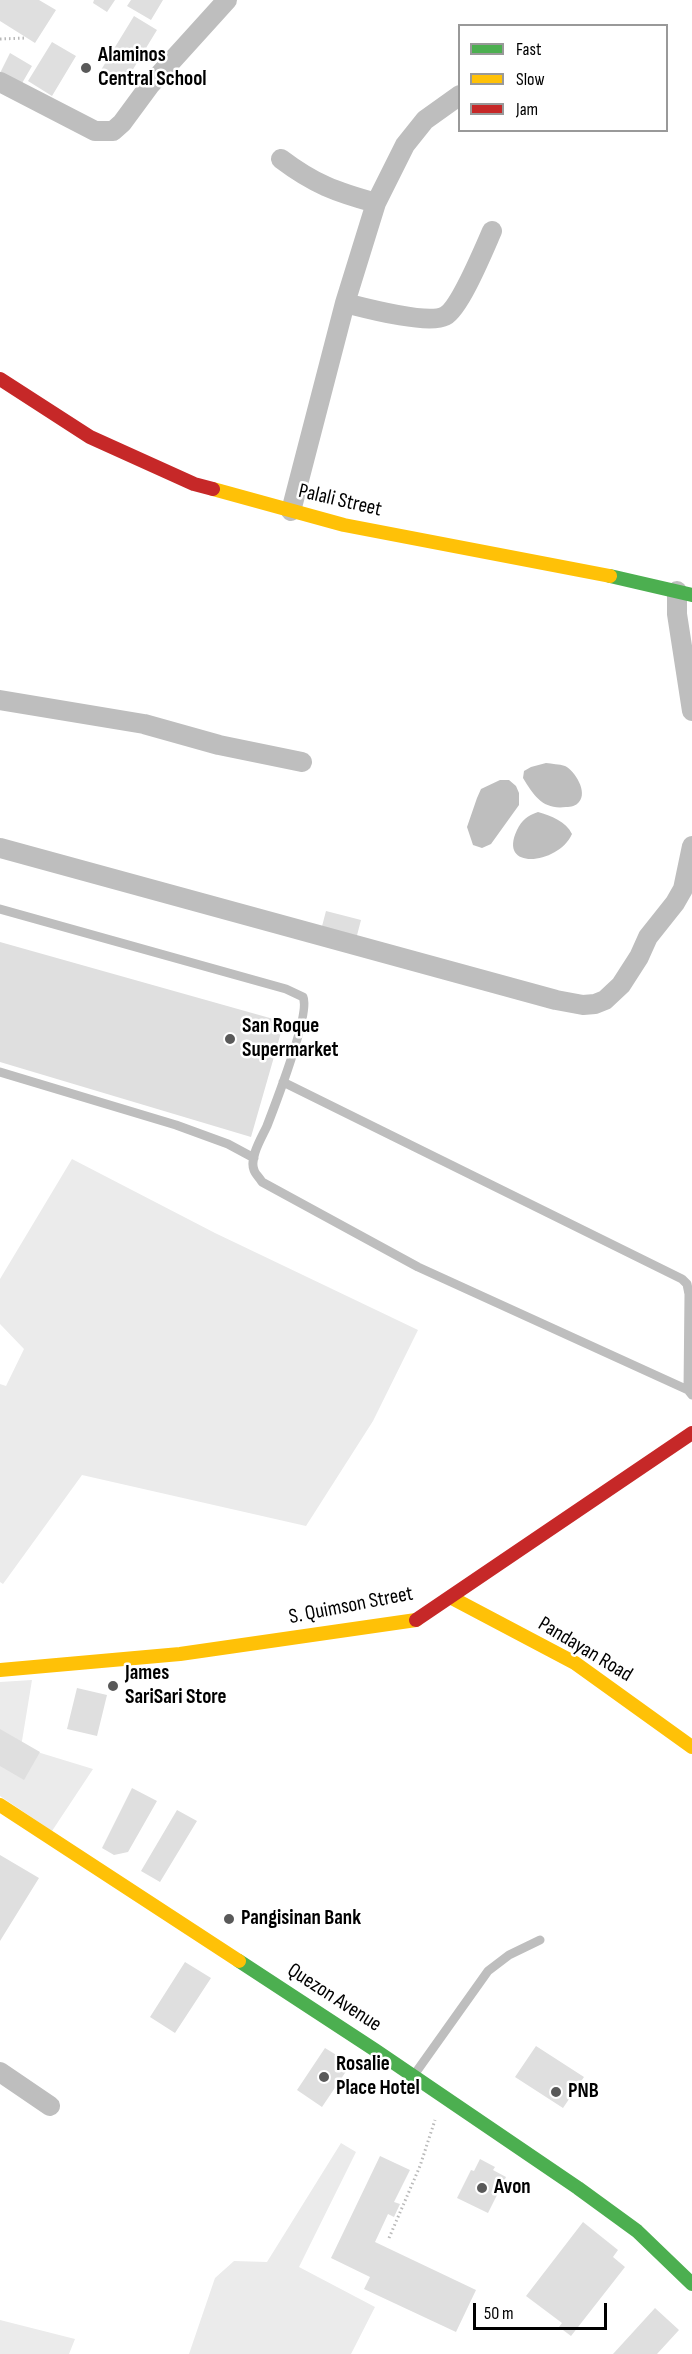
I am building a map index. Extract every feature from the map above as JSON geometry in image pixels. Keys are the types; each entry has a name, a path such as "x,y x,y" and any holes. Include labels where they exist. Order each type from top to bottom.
{"street":[{"path":"0,82 95,131 113,131 122,123 150,85 227,0"},
{"path":"291,511 345,303 376,203 405,145 425,120 458,96"},
{"path":"281,159 305,178 333,191 376,203"},
{"path":"345,303 398,315 433,319 443,317 458,302 492,231"},
{"name":"Palali Street","path":"1,381 90,437 183,479 344,525 684,593"},
{"path":"684,593 677,614 692,711"},
{"path":"0,700 144,724 219,746 302,762"},
{"path":"0,848 556,1000 583,1005 604,1000 621,985 639,957 648,937 683,890 692,846"},
{"name":"S. Quimson Street","path":"0,1670 180,1654 416,1620 452,1598 692,1433"},
{"name":"Pandayan Road","path":"452,1598 575,1663 692,1747"},
{"name":"Quezon Avenue","path":"0,1805 366,2043 412,2077 590,2196 644,2238 692,2284"},
{"path":"0,2072 50,2106"}],"lane":[{"path":"0,909 286,989 303,997 306,1002 301,1025 283,1082 254,1158 254,1170 262,1182 418,1268 690,1393 689,1294 687,1284 682,1279 283,1082"},
{"path":"0,1072 176,1125 228,1144 254,1158"},
{"path":"412,2077 488,1971 509,1955 540,1940"}],"path":[{"path":"0,39 27,38"},
{"path":"389,2238 420,2166 436,2117 446,2100"}],"shaded area":[{"path":"546,763 565,766 576,777 582,793 579,802 568,807 551,806 545,804 531,791 523,778 524,771"},
{"path":"500,780 509,780 516,786 519,793 519,805 491,844 482,848 473,845 467,827 477,798 481,789"},
{"path":"538,812 562,822 572,834 555,852 544,857 522,858 515,853 513,843 517,830 525,819"},
{"path":"72,1159 215,1233 418,1330 373,1421 306,1526 82,1475 3,1584 0,1582 0,1384 6,1386 24,1349 0,1324 0,1279"},
{"path":"32,1680 21,1747 93,1769 52,1831 0,1796 0,1682"},
{"path":"341,2143 356,2152 299,2267 375,2307 351,2354 189,2354 215,2278 234,2261 267,2262"},
{"path":"0,2320 75,2339 69,2354 0,2354"}],"building":[{"path":"0,0 39,0 56,10 35,43 0,21"},
{"path":"94,0 115,0 107,12 93,3"},
{"path":"131,0 163,0 151,20 127,6"},
{"path":"134,16 157,30 124,84 101,70"},
{"path":"52,42 76,56 52,96 28,81"},
{"path":"10,53 32,66 21,85 0,73"},
{"path":"326,911 361,920 355,943 320,934"},
{"path":"0,942 284,1022 251,1137 0,1062"},
{"path":"77,1688 107,1695 97,1736 67,1729"},
{"path":"0,1729 40,1752 24,1780 0,1766"},
{"path":"132,1788 157,1801 128,1852 114,1855 102,1848"},
{"path":"177,1810 197,1821 160,1882 141,1871"},
{"path":"0,1855 39,1878 0,1941"},
{"path":"185,1962 211,1978 175,2033 150,2017"},
{"name":"PNB","path":"536,2046 584,2077 563,2108 515,2077"},
{"name":"Rosalie Place Hotel","path":"325,2048 351,2064 322,2107 297,2090"},
{"path":"380,2156 410,2170 394,2202 400,2204 394,2217 388,2214 375,2242 476,2290 456,2332 364,2289 370,2277 331,2258"},
{"name":"Avon","path":"480,2159 495,2167 493,2170 506,2177 488,2213 457,2198 471,2170 474,2171"},
{"path":"583,2222 618,2250 613,2257 625,2267 571,2336 559,2327 562,2323 526,2296"},
{"path":"655,2308 679,2330 657,2354 613,2354"}],"traffic: fast":[{"path":"610,576 692,595"},
{"path":"239,1961 578,2188 637,2231 692,2284"}],"traffic: slow":[{"path":"213,489 344,525 610,576"},
{"path":"452,1598 575,1663 692,1747"},
{"path":"0,1670 180,1654 416,1620"},
{"path":"0,1805 239,1961"}],"traffic: jam":[{"path":"0,379 90,437 194,484 213,489"},
{"path":"416,1620 692,1433"}],"place":[{"name":"Alaminos Central School","path":"86,68"},
{"name":"San Roque Supermarket","path":"230,1039"},
{"name":"James SariSari Store","path":"113,1686"},
{"name":"Pangisinan Bank","path":"229,1919"},
{"name":"Rosalie Place Hotel","path":"324,2077"},
{"name":"PNB","path":"556,2092"},
{"name":"Avon","path":"482,2188"}]}
